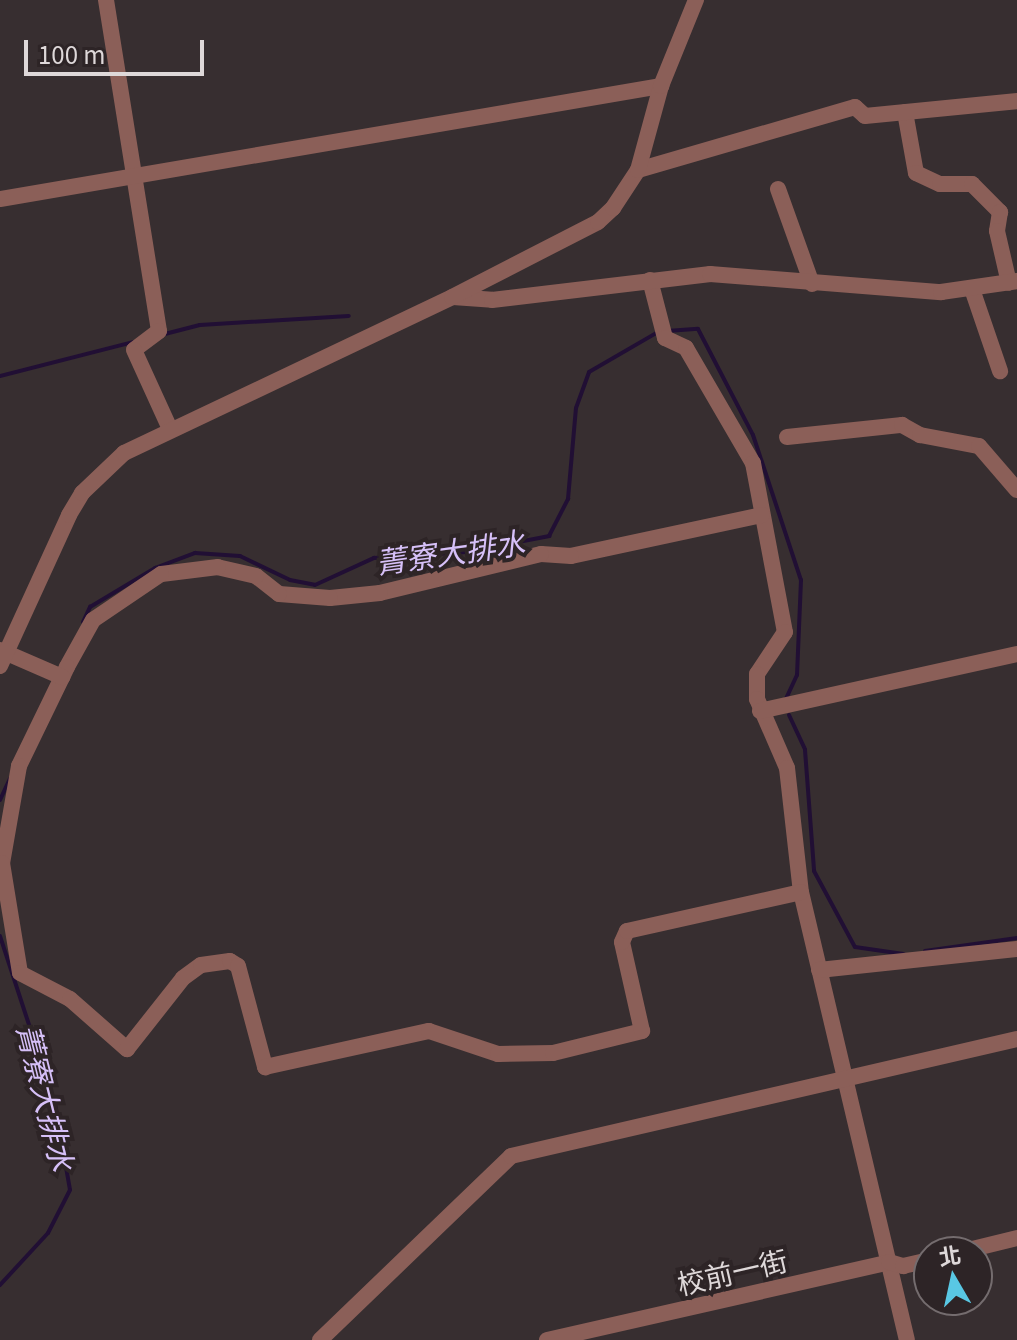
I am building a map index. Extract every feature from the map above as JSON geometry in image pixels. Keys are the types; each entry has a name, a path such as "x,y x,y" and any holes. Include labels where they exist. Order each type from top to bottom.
{"street":[{"path":"106,0 137,172 154,336 134,350 170,429"},
{"path":"61,677 28,658 2,656 82,493 124,453 452,297 598,222 638,170 661,86 696,0"},
{"path":"0,199 137,172 661,86"},
{"path":"638,170 855,107 865,116 1017,101"},
{"path":"452,297 492,300 710,274 941,292 1013,282 997,231 1000,212 972,184 940,184 916,173 905,112"},
{"path":"778,189 812,284"},
{"path":"650,280 656,314 665,338 686,348 753,463 779,583 785,632 757,674 760,711 780,744 787,768 801,892 907,1340"},
{"path":"972,289 1000,371"},
{"path":"787,437 902,425 920,435 979,446 1017,490"},
{"path":"762,515 571,556 541,554 380,593 330,598 279,594 256,576 218,567 161,574 93,620 61,677 10,795 2,863 13,948 20,973 70,999 127,1049 183,978 201,965 230,961 238,966 265,1067 429,1031 498,1054 553,1053 642,1031 622,942 627,931 801,892"},
{"path":"760,711 1017,654"},
{"path":"819,970 1017,949"},
{"path":"320,1340 511,1156 1017,1039"},
{"path":"993,1244 1017,1238"},
{"name":"校前一街","path":"547,1340 889,1262 903,1266 913,1264"}],"waterway":[{"path":"161,335 200,325 349,316"},
{"name":"菁寮大排水","path":"667,331 698,329 753,435 801,580 797,675 785,701"},
{"name":"菁寮大排水","path":"83,622 90,607 155,568 195,553 240,556 290,580 315,585 374,558 466,552 549,536 568,499 576,408 589,372 658,332"},
{"path":"0,376 133,342"},
{"name":"菁寮大排水","path":"789,715 805,750 814,871 855,947 904,954"},
{"name":"菁寮大排水","path":"0,800 10,779"},
{"name":"菁寮大排水","path":"0,936 55,1104 70,1190 48,1233 0,1285"},
{"name":"菁寮大排水","path":"925,951 1017,938"}]}
